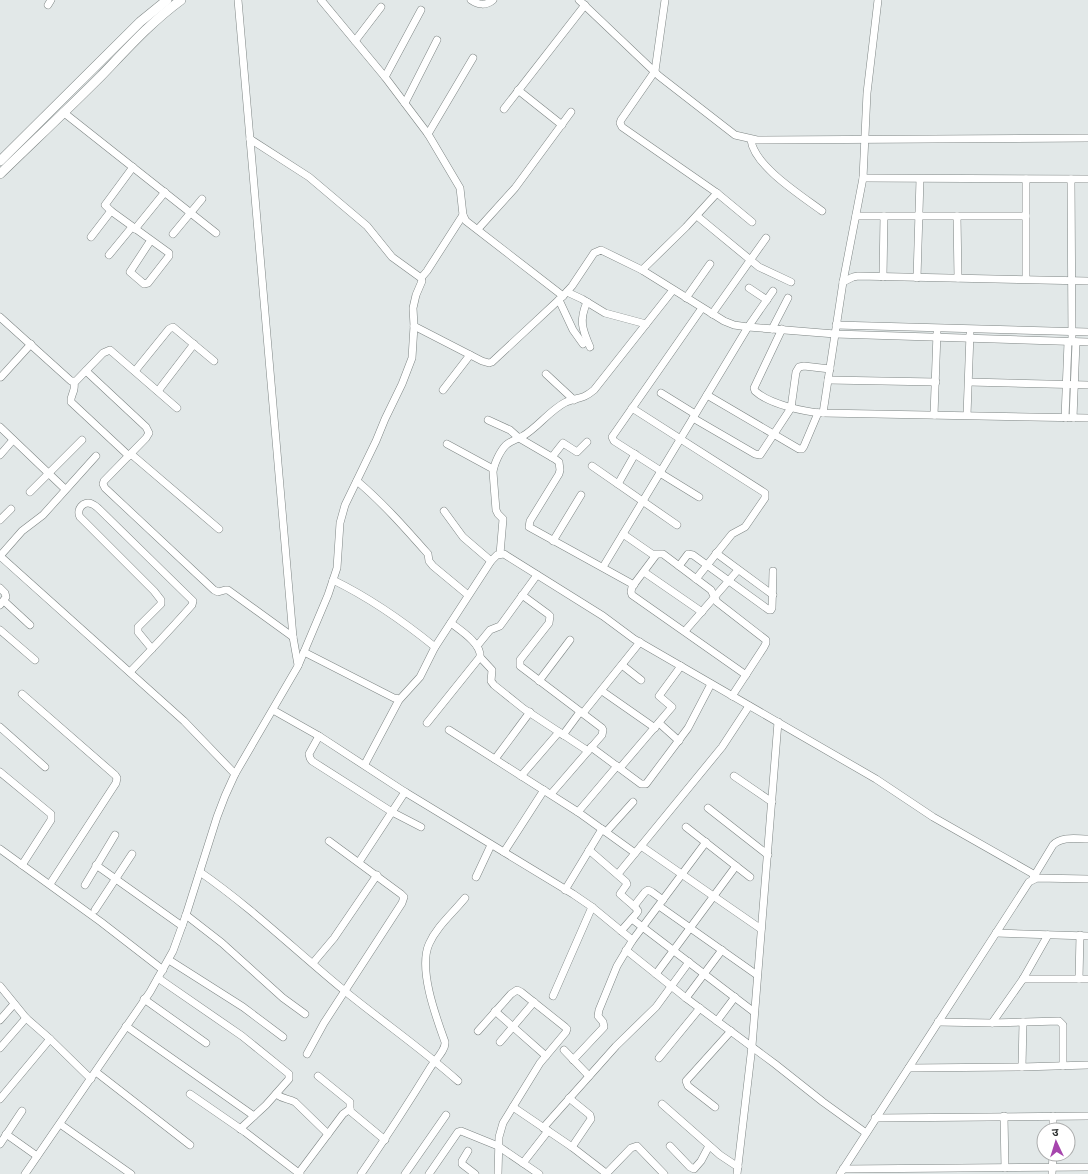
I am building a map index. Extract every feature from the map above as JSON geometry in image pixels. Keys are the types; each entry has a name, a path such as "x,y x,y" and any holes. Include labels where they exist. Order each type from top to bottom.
{"main road":[{"path":"0,161 140,22 167,0"},
{"path":"0,174 84,93 144,31 163,13 181,0"}],"street":[{"path":"238,0 293,637 298,666"},
{"path":"321,0 385,77 428,134 460,188 463,215 466,221 563,296 583,300 605,313 646,324"},
{"path":"471,0 480,4 486,4 493,0"},
{"path":"665,0 655,71 620,123 622,127 717,193 752,222"},
{"path":"707,395 799,450 802,448 820,413 828,380 843,282 863,178 867,93 878,0"},
{"path":"504,109 582,2 655,71 735,135 752,140 1088,138"},
{"path":"355,41 381,7"},
{"path":"385,77 421,10"},
{"path":"405,103 437,40"},
{"path":"428,134 473,58"},
{"path":"76,86 84,93"},
{"path":"518,90 562,125"},
{"path":"63,112 216,233"},
{"path":"478,229 515,188 571,112"},
{"path":"250,138 308,177 367,226 392,257 421,278"},
{"path":"752,140 753,148 768,169 784,183 822,211"},
{"path":"133,167 105,204 111,211 169,253 170,256 148,283 144,284 131,273 130,270 151,240"},
{"path":"863,178 1088,179"},
{"path":"917,278 920,178"},
{"path":"1026,179 1026,280"},
{"path":"1071,179 1072,342 1074,385 1073,418"},
{"path":"109,254 165,192"},
{"path":"642,270 697,216 717,193"},
{"path":"173,234 202,200"},
{"path":"91,237 111,211"},
{"path":"28,1173 37,1156 96,1072 164,970 169,960 186,915 217,817 235,774 298,666 333,580 337,568 342,514 410,366 413,350 414,304 422,281 421,278 463,215"},
{"path":"697,216 764,270 791,282"},
{"path":"856,216 1026,216"},
{"path":"883,277 884,216"},
{"path":"957,216 958,278"},
{"path":"712,314 766,238"},
{"path":"414,326 485,362 492,362 563,296 594,253 601,250 642,270 712,314 734,325 835,334 1088,342"},
{"path":"686,298 710,264"},
{"path":"843,282 853,277 1088,281"},
{"path":"749,288 767,300"},
{"path":"365,764 399,700 418,679 435,647 468,595 491,561 500,554 503,519 496,510 494,469 506,446 523,436 557,408 565,403 584,397 599,386 673,290"},
{"path":"603,568 748,327 772,291"},
{"path":"563,296 573,330 583,344"},
{"path":"772,329 788,298"},
{"path":"583,300 581,320 583,330 590,347"},
{"path":"698,497 614,441 612,437 702,308"},
{"path":"1,320 31,344 68,379 74,382"},
{"path":"836,325 971,330 1088,332"},
{"path":"135,371 172,328 176,328 214,362"},
{"path":"782,329 754,388 758,394 791,408 820,413 1088,418"},
{"path":"934,415 937,329"},
{"path":"967,415 971,330"},
{"path":"1065,418 1066,384 1072,342"},
{"path":"1,377 31,344"},
{"path":"158,391 194,344"},
{"path":"74,382 103,353 110,350 177,408"},
{"path":"443,390 470,355"},
{"path":"661,393 694,416 758,455 762,453 791,408 796,372 799,367 804,366 830,369"},
{"path":"86,371 148,430 148,436 104,481 103,484 105,488 214,590 218,592 228,590 293,637"},
{"path":"546,374 574,400"},
{"path":"828,380 936,382"},
{"path":"74,382 75,389 71,402 130,455 219,529"},
{"path":"969,382 1088,385"},
{"path":"632,408 681,438 765,494 746,527 732,534 696,579"},
{"path":"488,420 510,430 519,438 559,462 560,470 529,524 529,527 634,584"},
{"path":"0,428 65,489"},
{"path":"0,455 13,440"},
{"path":"30,492 82,440"},
{"path":"552,457 563,443 577,452 587,442"},
{"path":"447,444 494,469"},
{"path":"618,484 635,454"},
{"path":"96,456 40,518 22,531 0,556 184,722 235,774"},
{"path":"592,466 678,525"},
{"path":"357,481 381,501 396,517 428,554 429,561 433,566 468,595"},
{"path":"553,541 581,495"},
{"path":"130,672 152,649 194,601 100,510 93,504 85,504 81,506 79,510 78,514 80,517 154,591 161,600 160,604 138,627 138,632 152,649"},
{"path":"0,520 11,509"},
{"path":"444,511 463,537 491,561"},
{"path":"623,534 652,554 663,554 712,590 719,605 766,640 764,647 732,696"},
{"path":"500,554 504,554 609,620 640,642 876,779 928,815 1033,877 1088,879"},
{"path":"678,566 686,556 691,554 769,610 772,608 773,571"},
{"path":"716,554 773,595"},
{"path":"656,555 634,584 631,590 632,595 746,675"},
{"path":"685,631 738,570"},
{"path":"644,572 702,612"},
{"path":"477,646 490,630 500,626 537,575"},
{"path":"333,580 365,597 394,616 435,647"},
{"path":"0,588 6,597 2,603 30,625"},
{"path":"504,852 548,792 602,735 603,730 522,668 519,662 549,623 550,616 522,595"},
{"path":"427,723 480,657 481,652 477,646 451,623"},
{"path":"0,630 35,660"},
{"path":"539,681 570,640"},
{"path":"521,776 602,691 640,642"},
{"path":"304,652 399,700"},
{"path":"480,657 492,670 492,683 530,712 561,733 618,767 641,784 646,784 694,719 711,684"},
{"path":"622,665 641,680"},
{"path":"578,812 672,707 659,696 681,666"},
{"path":"602,691 679,740"},
{"path":"22,694 117,778 116,783 50,884"},
{"path":"618,874 722,747 749,706"},
{"path":"273,710 365,764 405,792 592,907 632,941"},
{"path":"495,759 530,712"},
{"path":"738,1170 752,1046 778,722"},
{"path":"0,728 45,767"},
{"path":"449,730 548,792 635,853"},
{"path":"319,736 309,754 310,758 392,812 421,828"},
{"path":"0,772 52,816 51,820 22,865"},
{"path":"734,776 772,802"},
{"path":"359,862 405,792"},
{"path":"565,890 589,850 604,831 633,802"},
{"path":"708,808 768,855"},
{"path":"686,827 750,877"},
{"path":"85,885 115,835"},
{"path":"841,1172 1033,877 1052,845 1056,841 1064,839 1088,839"},
{"path":"307,1054 324,1023 346,991 404,897 377,875 329,841"},
{"path":"573,1060 604,1027 603,1022 598,1016 599,1010 617,966 626,950 706,842"},
{"path":"476,877 491,845"},
{"path":"641,846 761,929"},
{"path":"0,849 50,884 164,970"},
{"path":"589,850 618,874 627,884 620,894 638,911 622,931"},
{"path":"95,910 132,854"},
{"path":"96,865 182,926"},
{"path":"656,974 712,896 736,866"},
{"path":"200,872 252,911 346,991 435,1060 458,1081"},
{"path":"313,963 334,938 377,875"},
{"path":"634,906 644,892 648,890 652,892 661,903 690,928 757,975"},
{"path":"361,1174 385,1140 435,1060 445,1047 432,1000 425,959 430,941 439,928 465,898"},
{"path":"553,996 592,907"},
{"path":"186,915 222,943 284,998 305,1014"},
{"path":"632,919 754,1012"},
{"path":"996,933 1084,936 1079,979"},
{"path":"992,1023 1023,979 1048,935"},
{"path":"626,950 686,998 866,1133"},
{"path":"686,998 722,950"},
{"path":"169,960 243,1007 283,1037"},
{"path":"523,1163 569,1098 622,1040 656,1007 689,962"},
{"path":"158,978 242,1036 289,1074 289,1079 276,1094 240,1129"},
{"path":"1023,979 1088,979"},
{"path":"0,986 26,1018 91,1079"},
{"path":"478,1031 514,991 521,992 567,1029 535,1072 503,1123 498,1146 498,1174"},
{"path":"717,1021 734,997"},
{"path":"144,999 206,1043"},
{"path":"500,1042 534,1002"},
{"path":"0,1020 14,1004"},
{"path":"659,1058 700,1008"},
{"path":"496,1011 546,1056"},
{"path":"0,1048 26,1018"},
{"path":"938,1022 992,1023 1057,1020 1063,1025 1063,1066"},
{"path":"1022,1068 1023,1022"},
{"path":"126,1026 254,1116"},
{"path":"715,1107 688,1086 686,1081 731,1031"},
{"path":"0,1099 50,1039"},
{"path":"564,1050 589,1076"},
{"path":"909,1068 1022,1068 1088,1065"},
{"path":"96,1072 190,1145"},
{"path":"318,1076 350,1102 350,1112 385,1140"},
{"path":"190,1094 240,1129 299,1174 343,1114 350,1109"},
{"path":"276,1094 281,1098 295,1102 328,1134"},
{"path":"569,1098 591,1117 590,1122 572,1147"},
{"path":"662,1104 738,1170"},
{"path":"513,1108 572,1147 606,1174 631,1148 637,1146 664,1174"},
{"path":"0,1144 22,1111"},
{"path":"406,1174 446,1115"},
{"path":"1004,1116 1005,1168"},
{"path":"1053,1116 1053,1122"},
{"path":"875,1118 1088,1116"},
{"path":"60,1124 131,1174"},
{"path":"429,1174 459,1132 472,1135 498,1146 538,1174"},
{"path":"6,1134 37,1156"},
{"path":"670,1146 690,1167 694,1169 700,1162 709,1146"},
{"path":"468,1151 462,1160 462,1164 474,1174"},
{"path":"841,1172 932,1171 1005,1168 1053,1171 1088,1167"}]}
